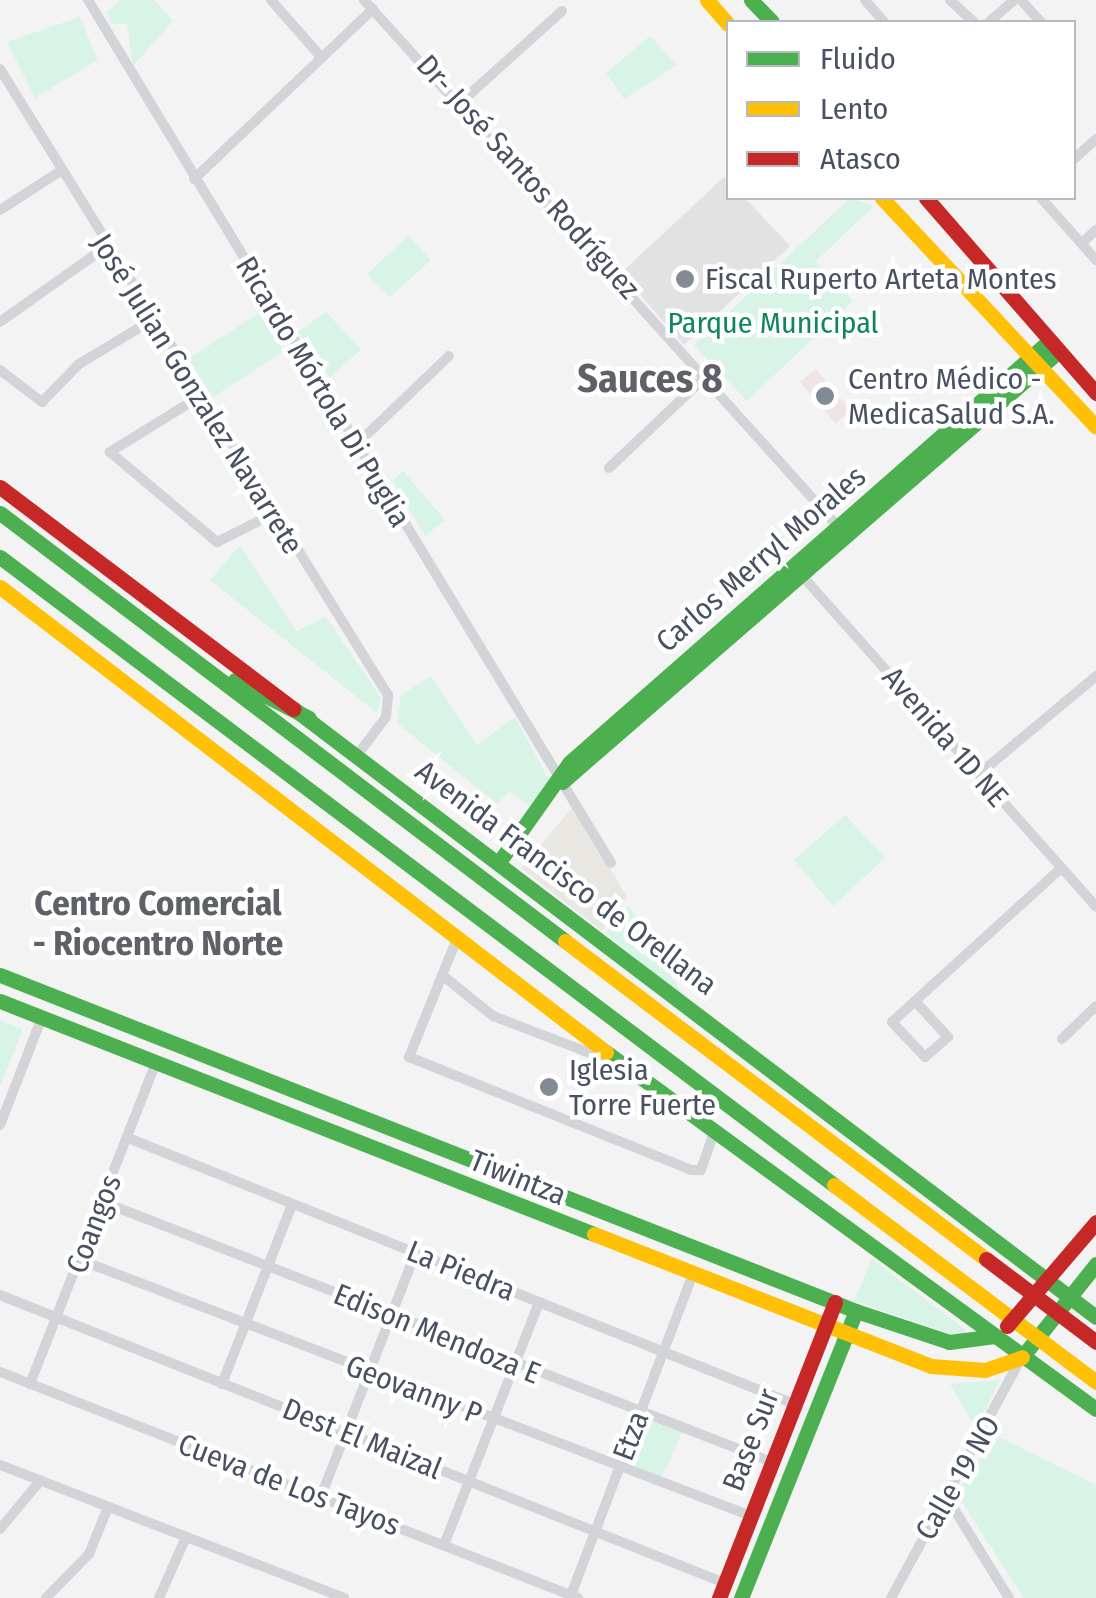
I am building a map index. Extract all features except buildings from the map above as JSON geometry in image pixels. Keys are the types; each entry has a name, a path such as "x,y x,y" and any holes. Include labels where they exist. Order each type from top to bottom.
{"main road":[{"path":"707,0 726,22"},
{"path":"752,0 770,20"},
{"path":"884,200 1096,427"},
{"path":"928,200 1096,393"},
{"name":"Carlos Merryl Morales","path":"499,862 562,782 569,763 799,572 1054,346"},
{"name":"Avenida Francisco de Orellana","path":"0,487 358,754 1096,1317"},
{"path":"0,502 23,530"},
{"name":"Avenida Francisco de Orellana","path":"0,513 1096,1342"},
{"path":"0,557 1096,1382"},
{"path":"0,587 624,1065 1096,1408"},
{"path":"187,656 308,718"},
{"name":"Tiwintza","path":"0,975 856,1311 950,1342 995,1336"},
{"name":"Tiwintza","path":"0,1001 692,1276 946,1370 1022,1357"},
{"path":"995,1336 1052,1284 1096,1222"},
{"path":"1022,1357 1060,1317 1096,1264"},
{"name":"Base Sur","path":"722,1591 834,1302"},
{"name":"Base Sur","path":"740,1598 856,1311"}],"street":[{"name":"Ricardo Mórtola Di Puglia","path":"88,0 611,863"},
{"path":"272,0 322,58"},
{"path":"864,0 882,20"},
{"path":"950,0 972,20"},
{"path":"992,20 1018,0 1038,20"},
{"path":"194,179 322,58 369,4"},
{"name":"Dr- José Santos Rodríguez","path":"369,4 843,532"},
{"path":"461,102 562,12"},
{"name":"José Julian Gonzalez Navarrete","path":"0,69 4,89 154,320 271,516 388,695 386,717 358,754"},
{"path":"1076,157 1096,139"},
{"path":"0,210 59,172"},
{"path":"1043,200 1096,260"},
{"path":"1082,244 1096,230"},
{"path":"0,322 106,247"},
{"path":"0,370 42,402 80,364 154,320"},
{"path":"355,446 450,356"},
{"path":"610,468 706,376"},
{"path":"198,396 110,452 218,542 271,516"},
{"name":"Avenida 1D NE","path":"799,572 1096,906"},
{"path":"979,774 1096,676"},
{"path":"915,1001 948,1037 925,1057 892,1022 1060,868"},
{"path":"458,936 409,1057 696,1171 714,1132"},
{"path":"442,976 493,1016 624,1065"},
{"path":"1062,1038 1096,1006"},
{"path":"0,1125 42,1018"},
{"name":"Coangos","path":"30,1384 156,1063"},
{"name":"La Piedra","path":"128,1138 794,1404"},
{"name":"Edison Mendoza E","path":"103,1202 640,1414 772,1462"},
{"path":"222,1384 292,1204"},
{"path":"320,1499 416,1252"},
{"name":"Geovanny P","path":"80,1260 618,1469 751,1516"},
{"name":"Etza","path":"574,1597 594,1532 692,1276"},
{"name":"Dest El Maizal","path":"0,1294 594,1532 722,1591"},
{"path":"444,1546 540,1302"},
{"name":"Calle 19 NO","path":"891,1598 1022,1357"},
{"name":"Cueva de Los Tayos","path":"0,1372 574,1597"},
{"path":"0,1465 344,1598"},
{"path":"0,1529 40,1481"},
{"path":"946,1496 1009,1598"},
{"path":"46,1598 90,1554 108,1507"},
{"path":"159,1598 186,1537"},
{"path":"306,1598 311,1586"}],"shaded area":[{"name":"Fiscal Ruperto Arteta Montes","path":"725,176 726,200 747,200 790,246 684,345 621,273"},
{"name":"Centro Médico - MedicaSalud S.A.","path":"816,369 850,410 836,424 800,382"},
{"path":"573,807 627,897 602,931 521,868"}],"green space":[{"path":"121,0 154,0 173,21 133,66 127,24 112,24 107,12"},
{"path":"80,17 98,60 35,98 7,42"},
{"path":"650,36 677,65 624,99 606,73"},
{"name":"Parque Municipal","path":"848,200 874,206 816,261 853,301 747,401 694,345"},
{"path":"408,236 431,260 390,297 367,274"},
{"path":"326,312 361,349 330,378 298,332"},
{"path":"259,313 284,351 213,397 188,359"},
{"path":"403,471 445,520 425,536 393,480"},
{"path":"240,545 296,631 326,617 381,698 377,713 210,580"},
{"path":"431,676 477,745 515,717 549,780 533,808 509,792 497,804 397,723 401,695"},
{"path":"845,815 885,858 833,906 794,860"},
{"path":"629,905 687,1002 606,933"},
{"path":"0,1020 23,1029 0,1086"},
{"path":"872,1259 967,1331 960,1337 854,1301"},
{"path":"1000,1380 976,1428 950,1384"},
{"path":"644,1416 682,1432 659,1484 623,1469"},
{"path":"995,1435 1096,1485 1096,1598 1024,1598 956,1493"}],"traffic: fast":[{"path":"751,0 770,20"},
{"path":"499,862 569,763 1049,341"},
{"path":"562,782 1059,351"},
{"path":"0,513 565,941"},
{"path":"0,557 834,1185"},
{"path":"235,680 309,718"},
{"path":"294,709 1096,1317"},
{"path":"0,975 856,1311 949,1342 995,1336"},
{"path":"0,1001 594,1234"},
{"path":"606,1052 1096,1409"},
{"path":"1022,1357 1096,1264"},
{"path":"741,1598 856,1311"}],"traffic: slow":[{"path":"707,0 726,22"},
{"path":"884,200 1096,427"},
{"path":"0,587 606,1052"},
{"path":"565,941 986,1259"},
{"path":"834,1185 1096,1382"},
{"path":"594,1234 931,1366 985,1370 1022,1357"}],"traffic: jam":[{"path":"928,200 1096,393"},
{"path":"0,487 294,709"},
{"path":"1007,1326 1096,1222"},
{"path":"986,1259 1096,1342"},
{"path":"719,1598 835,1302"}],"place":[{"name":"Fiscal Ruperto Arteta Montes","path":"685,279"},
{"name":"Centro Médico - MedicaSalud S.A.","path":"825,396"},
{"name":"Iglesia Torre Fuerte","path":"549,1087"}],"district":[{"name":"Sauces 8","path":"650,379"},
{"name":"Centro Comercial - Riocentro Norte","path":"158,923"}]}
